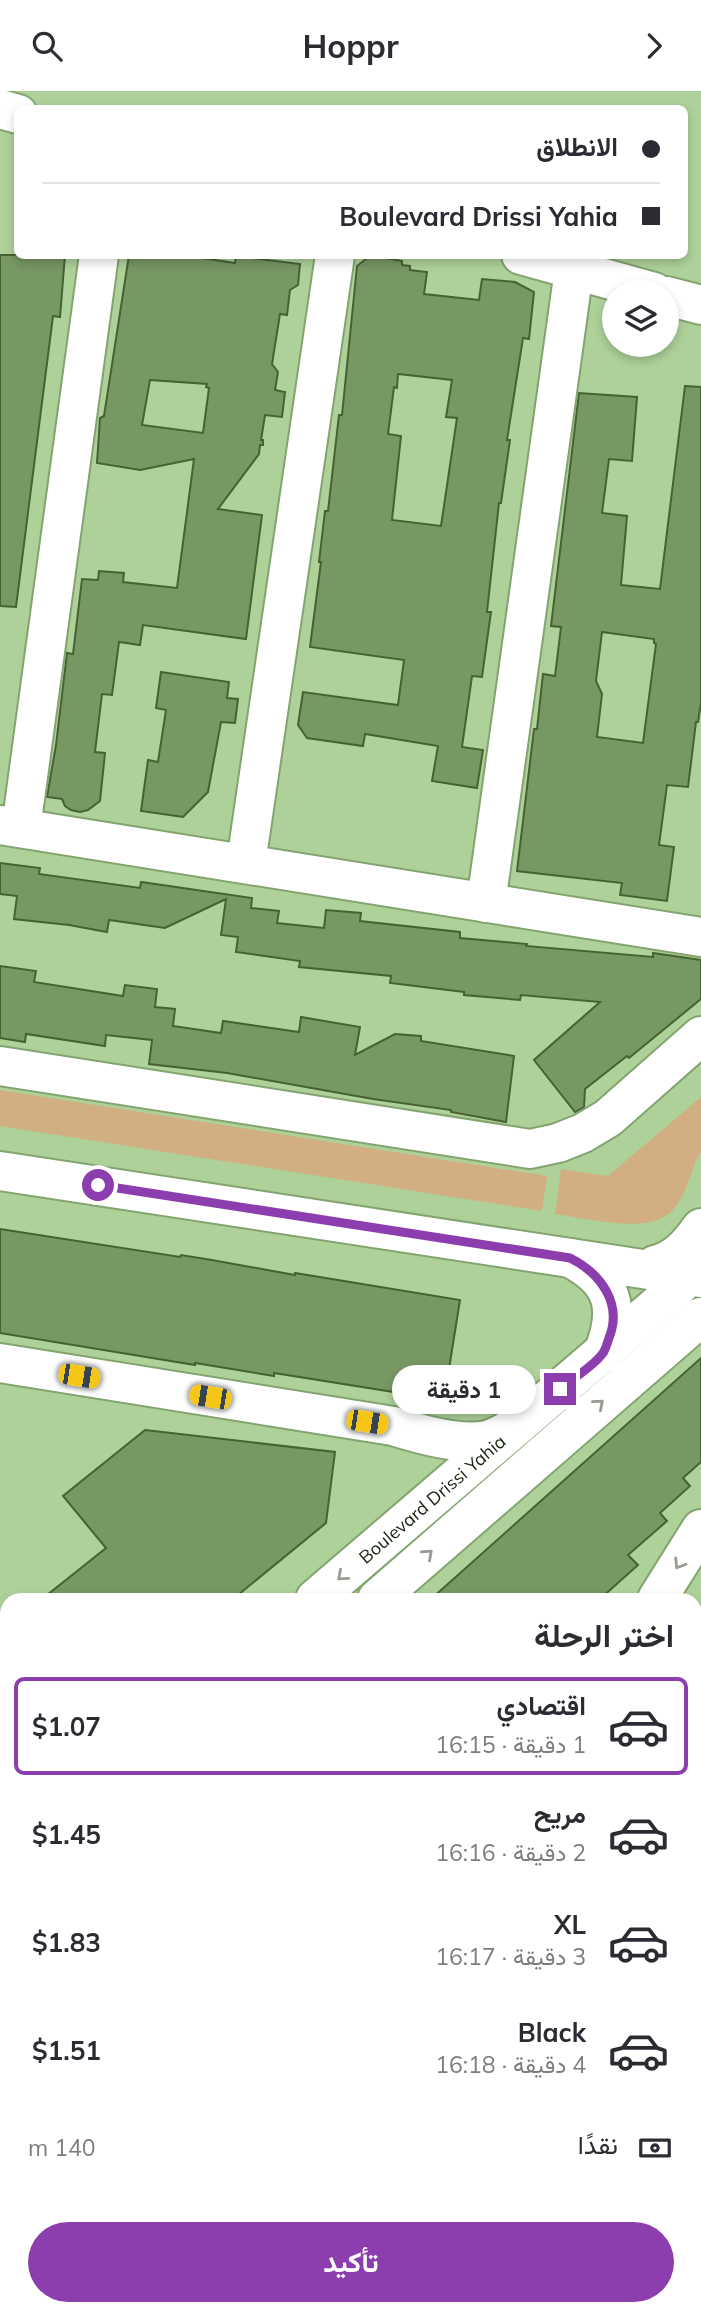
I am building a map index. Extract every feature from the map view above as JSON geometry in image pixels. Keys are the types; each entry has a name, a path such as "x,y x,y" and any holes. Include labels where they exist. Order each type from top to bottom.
{"street":[{"path":"98,259 11,826 701,937"},
{"path":"246,863 334,259"},
{"path":"535,259 610,280"},
{"path":"486,903 574,270"},
{"path":"679,299 701,305"},
{"path":"0,1066 530,1149 558,1143 583,1133 608,1118 701,1036"},
{"path":"0,1171 640,1268 697,1269"},
{"path":"640,1268 676,1256 701,1228"},
{"path":"570,1258 587,1266 602,1282 612,1302 612,1332 603,1353"},
{"name":"Boulevard Drissi Yahia","path":"322,1593 603,1353 697,1269"},
{"path":"384,1593 701,1317"},
{"path":"0,1363 474,1441 489,1439 518,1425"},
{"path":"415,1433 434,1452 442,1474 431,1498"},
{"path":"661,1593 701,1529"}],"shaded area":[{"path":"0,1090 547,1176 542,1211 0,1126"},
{"path":"701,1097 701,1153 684,1193 671,1212 647,1223 632,1224 555,1214 561,1169 608,1176"}],"building":[{"path":"0,255 14,255 14,259 65,259 60,317 53,316 16,607 0,606"},
{"path":"128,259 209,259 235,263 236,259 260,259 300,264 298,285 290,290 287,315 280,314 272,364 278,372 275,390 285,392 282,417 265,415 261,440 263,445 260,445 259,454 218,509 262,515 246,639 143,625 140,645 119,642 112,695 102,694 95,752 105,753 100,801 88,810 80,812 65,806 62,799 47,797 67,653 73,654 82,579 98,580 99,571 124,573 123,582 177,588 194,459 140,470 97,463 100,418 104,416","holes":["150,380 207,384 206,387 209,388 203,433 142,425"]},
{"path":"366,259 402,261 402,265 410,266 410,270 427,272 424,294 479,300 482,279 515,282 534,292 529,339 523,338 507,440 510,440 499,503 487,612 491,612 482,677 472,676 462,747 483,750 477,788 432,781 438,746 365,734 363,746 307,738 298,725 303,692 398,705 404,660 310,647 325,511 328,511 339,415 342,415 357,266","holes":["398,374 452,380 446,417 457,418 441,526 392,520 401,436 388,434"]},
{"path":"685,386 701,387 701,703 688,787 667,785 659,845 674,847 667,901 620,895 622,883 517,871 543,674 555,676 561,627 551,626 579,393 637,397 632,461 609,459 602,513 627,516 621,585 660,589","holes":["602,632 654,639 656,644 643,743 597,737 602,694 596,681"]},
{"path":"161,672 229,682 227,698 238,699 235,723 221,722 208,792 183,817 141,811 148,760 158,762 166,710 156,708"},
{"path":"0,863 40,868 39,874 140,888 141,882 252,898 251,908 279,911 277,923 324,928 326,910 361,913 360,921 460,932 460,938 653,957 653,953 701,960 701,999 629,1058 627,1056 585,1089 584,1107 575,1112 534,1060 600,1002 521,995 520,1000 464,995 464,992 390,983 391,976 299,967 300,961 236,952 238,937 221,935 226,899 165,928 109,920 107,932 14,919 17,896 0,894"},
{"path":"0,966 36,971 34,982 123,996 125,985 157,989 155,1007 175,1009 173,1026 221,1033 223,1021 299,1032 301,1017 360,1027 355,1055 395,1034 421,1036 421,1041 514,1056 506,1122 451,1110 227,1073 149,1064 152,1040 106,1035 105,1046 26,1034 25,1042 0,1038"},
{"path":"0,1229 460,1300 444,1400 274,1373 274,1376 195,1365 0,1333"},
{"path":"701,1358 701,1462 683,1478 690,1486 660,1513 667,1521 628,1555 638,1565 607,1593 438,1593"},
{"path":"145,1430 335,1452 326,1523 240,1593 50,1593 106,1548 63,1496"}],"route":[{"path":"98,1185 570,1258 587,1266 602,1282 612,1302 614,1316 612,1332 603,1353 560,1389"}]}
